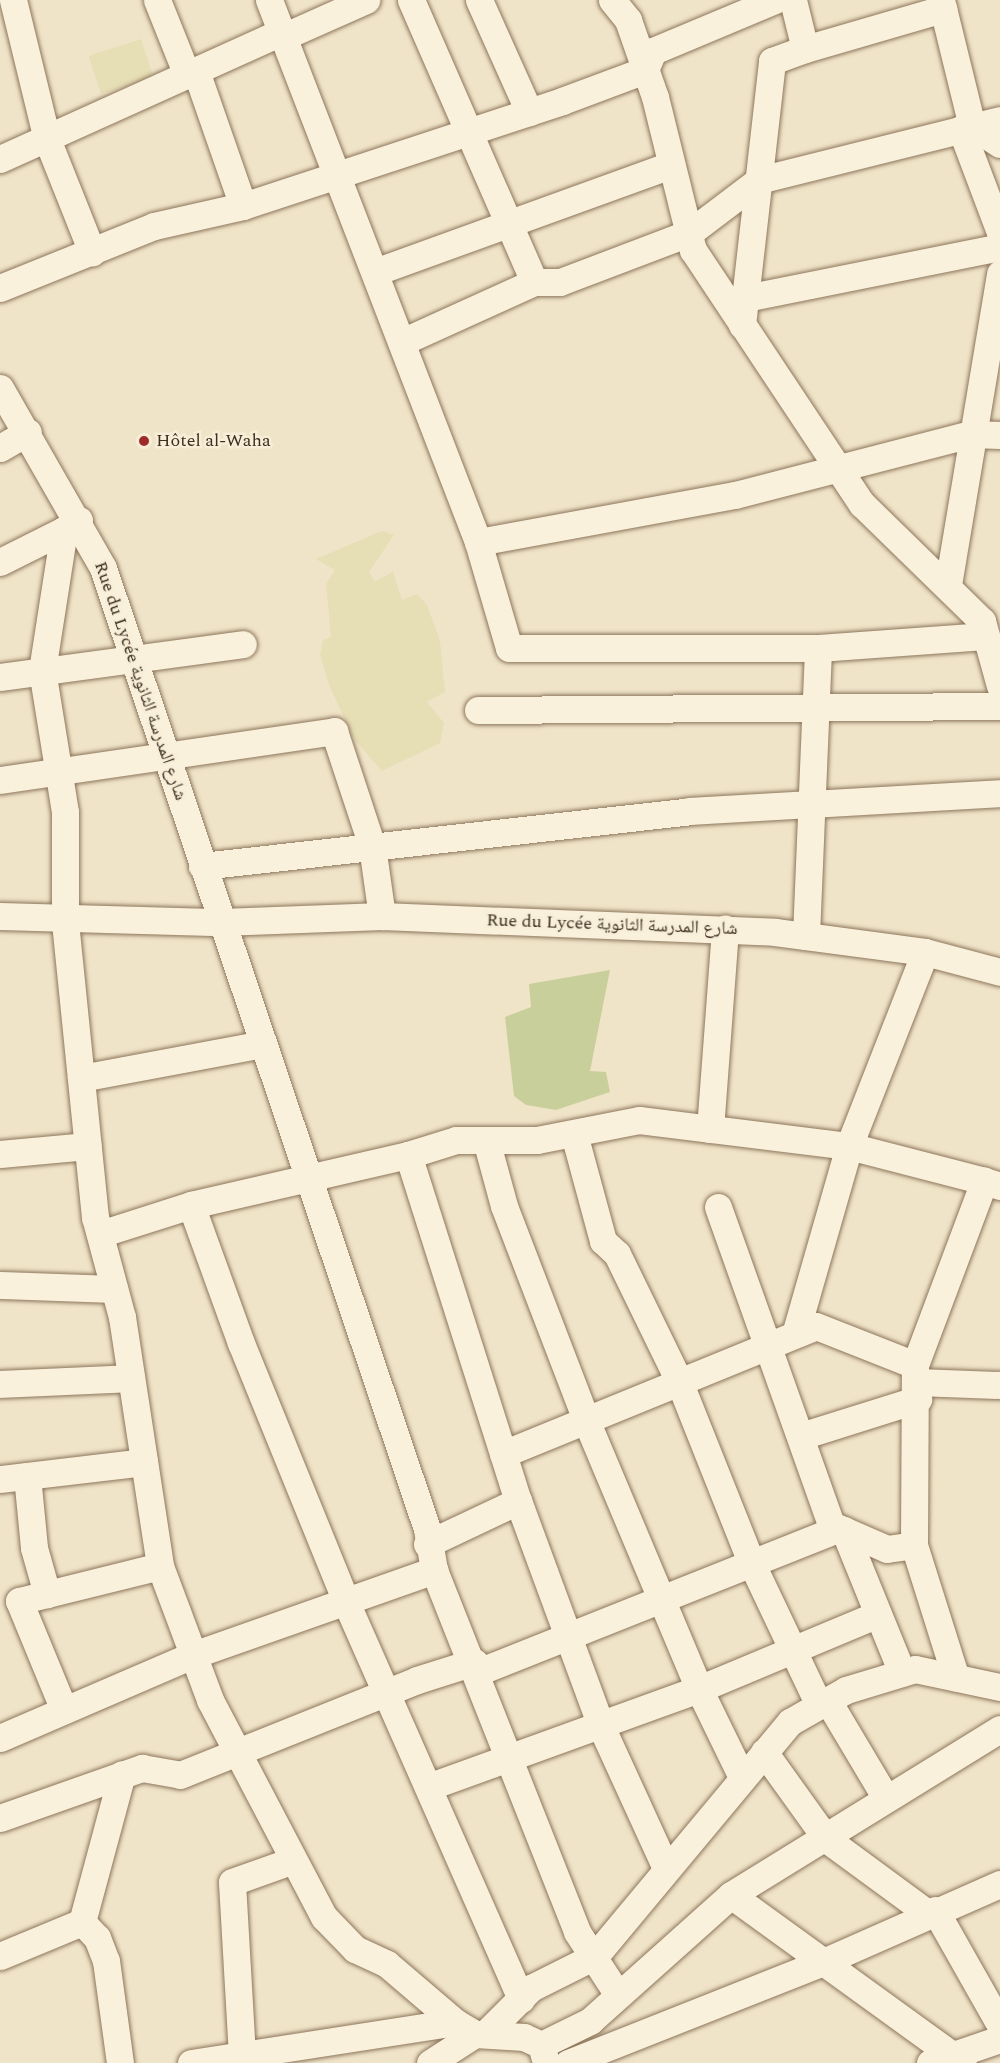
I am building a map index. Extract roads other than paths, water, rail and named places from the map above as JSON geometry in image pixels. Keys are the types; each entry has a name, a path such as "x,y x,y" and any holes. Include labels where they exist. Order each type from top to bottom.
{"street":[{"path":"12,0 47,139 92,252"},
{"path":"157,0 192,73 243,206"},
{"path":"269,0 285,36 478,542 509,648 818,648 986,636"},
{"path":"0,159 274,35 285,36 366,0"},
{"path":"411,0 467,134 534,282"},
{"path":"479,0 529,112"},
{"path":"2,283 92,252 154,226 243,206 467,134 645,70 653,51 775,0"},
{"path":"793,0 805,49"},
{"path":"623,3 645,70 693,250 833,465 862,504 948,585 981,621 1000,686"},
{"path":"742,325 772,61 805,49 942,5 967,128 1000,232"},
{"path":"402,342 534,282 560,282 689,233 759,180 1000,120"},
{"path":"967,128 1000,144"},
{"path":"375,272 507,221 671,165"},
{"path":"745,298 1000,247"},
{"path":"948,585 971,434 1000,273"},
{"name":"Rue du Lycée شارع المدرسة الثانوية","path":"0,388 28,432 72,525 103,568 220,922"},
{"path":"0,448 28,432"},
{"path":"478,542 735,495 833,465 971,434 1000,435"},
{"path":"0,562 72,525"},
{"path":"72,525 42,670 65,812 65,922 88,1146 100,1234 114,1289 131,1378 160,1566 193,1655 236,1753 291,1861 338,1934 387,1964 472,2030"},
{"path":"0,677 42,670 135,661 243,644"},
{"path":"806,936 815,803 818,648"},
{"path":"478,710 817,711 1000,705"},
{"path":"0,780 334,731 372,846 382,916"},
{"path":"202,866 689,810 1000,793"},
{"name":"Rue du Lycée شارع المدرسة الثانوية","path":"0,916 65,922 220,922 382,916 725,929 806,936 925,952 1000,972"},
{"path":"220,922 308,1174 427,1529 427,1544 434,1570 474,1662 577,1932 595,1956 618,1995"},
{"path":"710,1129 725,929"},
{"path":"796,1331 849,1146 925,952"},
{"path":"81,1078 262,1044"},
{"path":"100,1234 191,1205 308,1174 408,1155 456,1140 574,1134 639,1120 849,1146 992,1184 917,1382 914,1545 956,1678"},
{"path":"574,1134 603,1241 617,1254 679,1382 751,1562 791,1650 884,1795"},
{"path":"486,1140 504,1206 586,1420 699,1689 742,1777"},
{"path":"0,1154 88,1146"},
{"path":"408,1155 518,1502 601,1726 665,1866"},
{"path":"191,1205 241,1343 346,1602 520,1999"},
{"path":"718,1207 770,1344 801,1436 838,1530 878,1614 902,1673"},
{"path":"0,1285 114,1289"},
{"path":"503,1454 770,1344 796,1331 816,1326 917,1382 1000,1385"},
{"path":"0,1384 131,1378"},
{"path":"801,1436 917,1382"},
{"path":"0,1479 144,1462"},
{"path":"27,1476 34,1548 47,1594"},
{"path":"427,1544 518,1502"},
{"path":"474,1662 483,1670 661,1597 838,1530 887,1549 914,1545"},
{"path":"64,1710 10,1606 47,1594 160,1566"},
{"path":"0,1738 193,1655 434,1570"},
{"path":"428,1787 512,1760 699,1689 878,1614"},
{"path":"2,1810 142,1768 180,1775 387,1692 474,1662"},
{"path":"430,2063 472,2030 520,1999 531,1988 595,1956 665,1866 790,1722 824,1703 915,1669 1000,1687"},
{"path":"191,2063 472,2030 524,2037 542,2052 576,2030 618,1995 730,1895 884,1795 1000,1729"},
{"path":"764,1752 822,1835 931,1911 1000,2025"},
{"path":"82,1922 122,1774"},
{"path":"242,2056 232,1882 291,1861"},
{"path":"568,2063 823,1962 931,1911 1000,1884"},
{"path":"730,1895 823,1962 948,2060 1000,2039"},
{"path":"0,1956 82,1922"},
{"path":"82,1922 97,1938 106,1961 120,2063"}],"place":[{"name":"Hôtel al-Waha","path":"144,441"}]}
